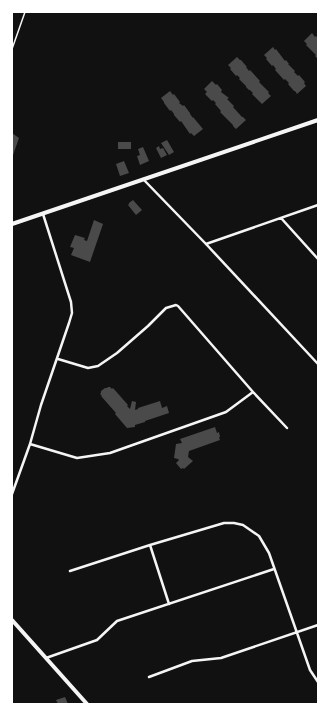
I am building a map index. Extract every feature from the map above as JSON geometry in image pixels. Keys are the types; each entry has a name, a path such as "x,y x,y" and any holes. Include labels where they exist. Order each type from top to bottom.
{"main road":[{"path":"12,224 318,120"},
{"path":"12,620 87,704"}],"street":[{"path":"143,179 318,364"},
{"path":"206,244 318,205"},
{"path":"12,494 30,444 41,405 72,313 71,302 42,214"},
{"path":"281,218 318,259"},
{"path":"58,358 88,368 98,366 117,353 166,308 176,305 287,428"},
{"path":"30,444 78,458 110,453 226,412 253,392"},
{"path":"70,571 224,522 243,525 259,536 269,553 310,670 318,682"},
{"path":"150,545 169,604"},
{"path":"46,658 97,640 117,621 274,569"},
{"path":"149,677 192,661 221,658 318,625"}],"lane":[{"path":"12,49 25,12"}],"building":[{"path":"312,33 318,38 318,59 304,41"},
{"path":"273,47 285,61 286,60 295,71 294,72 305,82 304,83 306,86 297,94 288,84 289,83 285,79 284,80 275,70 276,69 273,65 272,66 266,59 267,58 264,55"},
{"path":"237,57 269,92 268,93 271,96 262,104 239,79 240,78 230,69 231,68 228,65"},
{"path":"212,81 216,85 217,84 222,90 221,92 229,98 227,99 234,106 233,107 246,120 236,129 220,112 221,111 215,104 216,103 205,94 207,92 204,89"},
{"path":"170,91 180,102 179,103 183,106 184,105 203,129 194,136 191,133 190,134 181,121 180,122 171,110 170,111 161,98"},
{"path":"12,133 19,138 12,158"},
{"path":"167,140 174,152 169,155 161,143"},
{"path":"118,142 131,142 131,149 118,149"},
{"path":"159,146 160,149 163,148 167,155 161,158 156,148"},
{"path":"143,147 149,161 140,165 137,156 140,155 138,149"},
{"path":"124,161 129,173 120,176 116,164"},
{"path":"133,200 142,210 136,215 128,205"},
{"path":"94,220 103,224 90,262 71,255 74,248 70,247 75,235 85,238 84,240 87,241"},
{"path":"108,387 113,388 130,409 132,401 136,402 135,410 160,401 162,408 167,406 169,413 135,425 135,427 127,428 100,394 101,391"},
{"path":"215,427 217,433 219,432 220,440 189,451 188,457 193,461 184,469 181,469 176,463 179,460 174,458 176,444 182,443 180,439"},
{"path":"65,697 68,704 58,704 56,700"}]}
